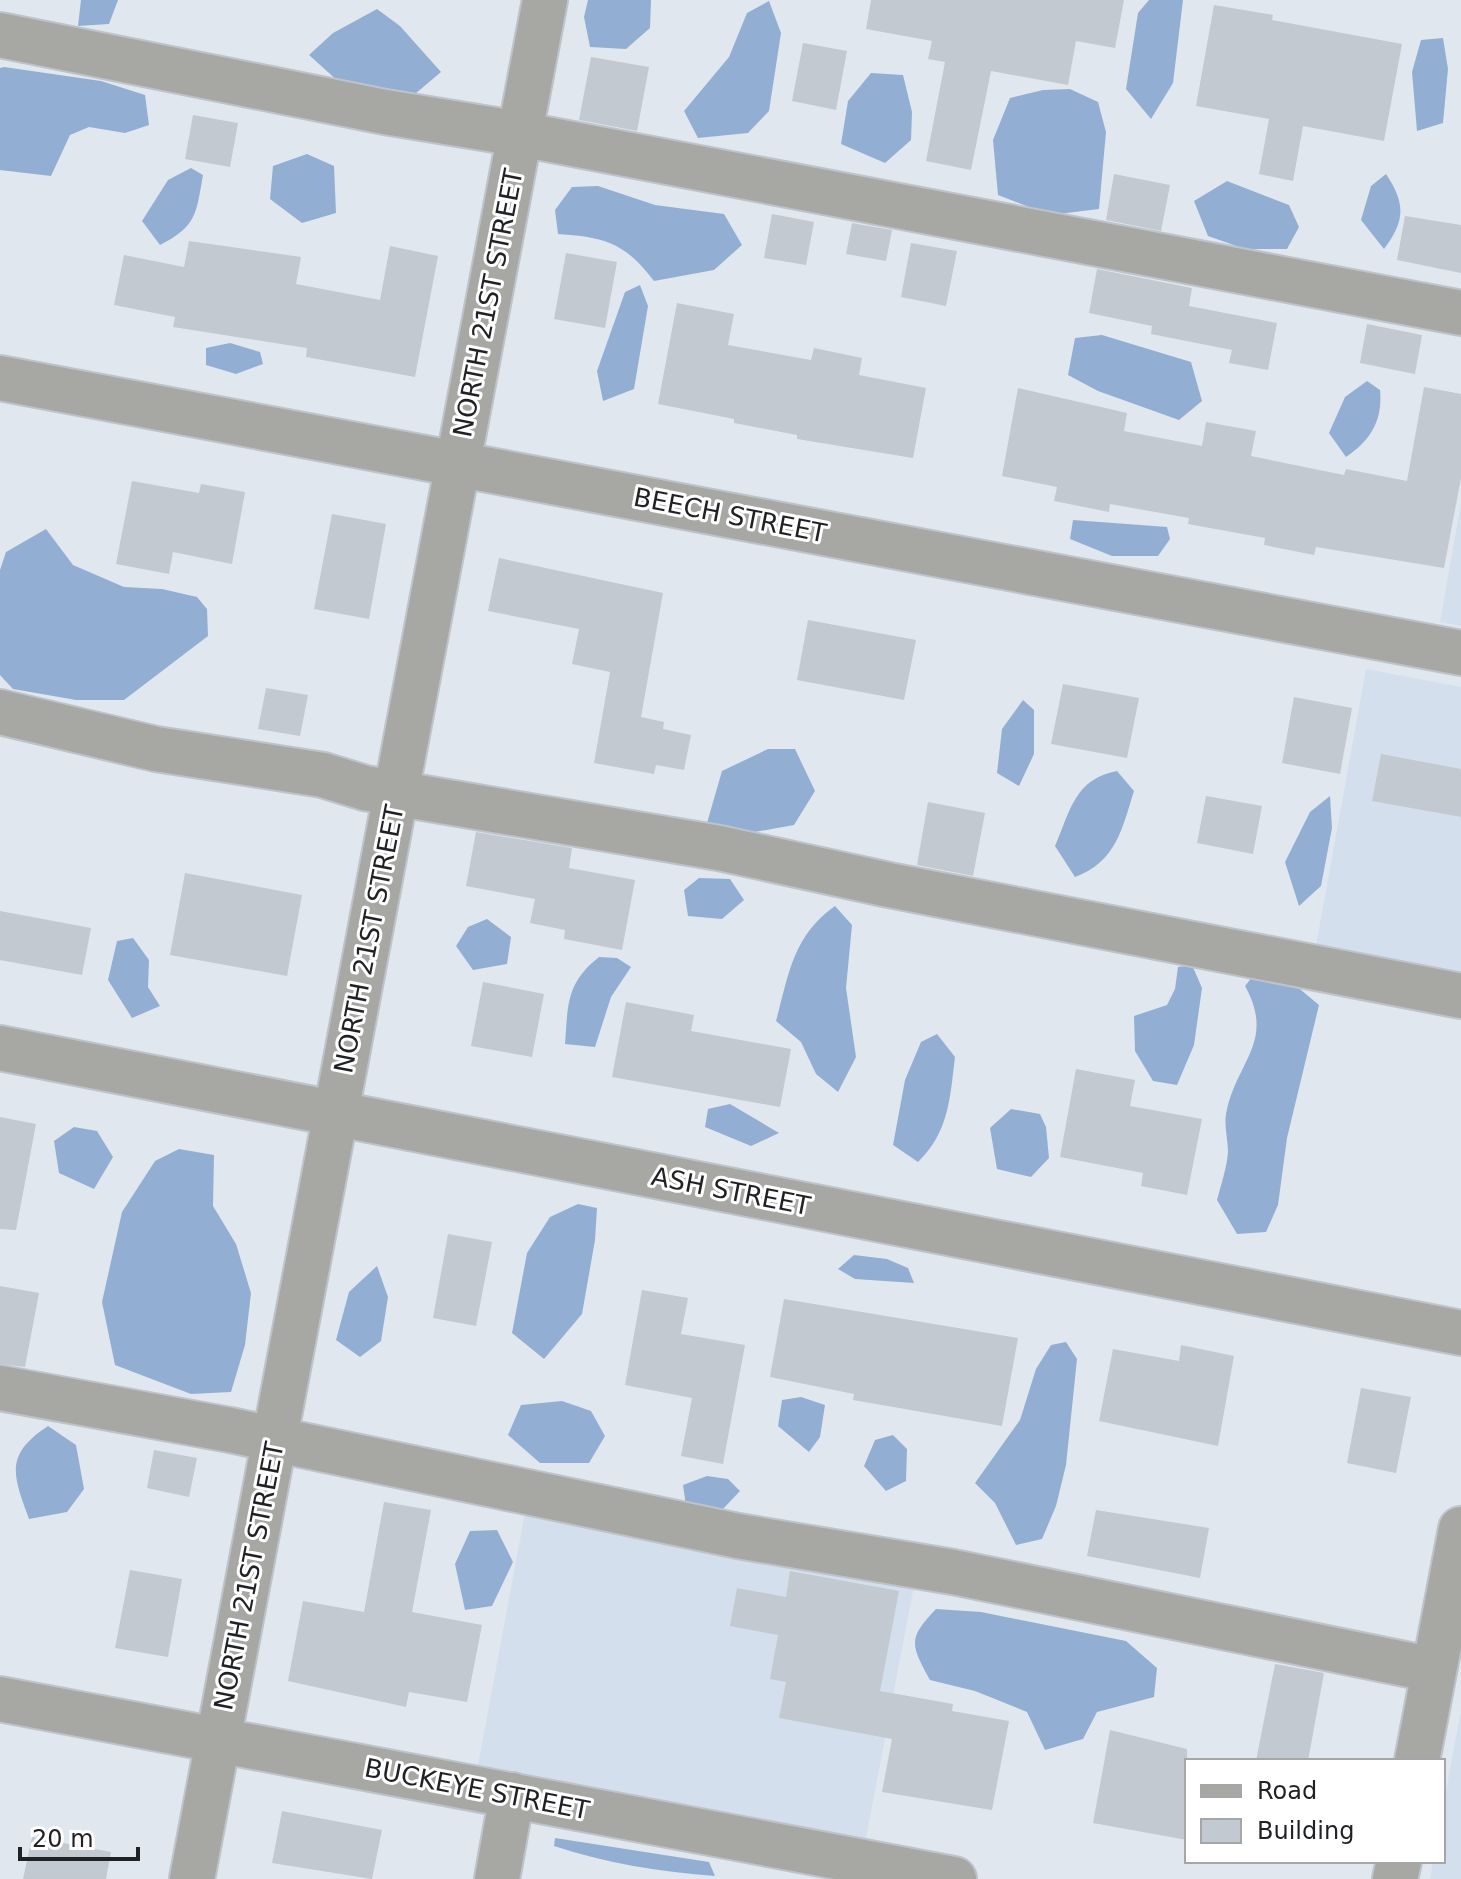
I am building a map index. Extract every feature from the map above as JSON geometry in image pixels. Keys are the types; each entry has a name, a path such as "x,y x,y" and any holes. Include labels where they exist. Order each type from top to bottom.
{"street":[{"name":"NORTH 21ST STREET","path":"192,1879 545,0"},
{"path":"0,35 385,112 520,134 1461,313"},
{"name":"BEECH STREET","path":"0,378 1461,653"},
{"path":"0,712 156,749 323,775 396,793 719,848 889,885 1461,996"},
{"name":"ASH STREET","path":"0,1048 1461,1333"},
{"path":"0,1388 274,1440 723,1533 953,1572 1434,1670"},
{"path":"1417,1759 1461,1529"},
{"name":"BUCKEYE STREET","path":"0,1699 512,1795 797,1864 954,1879"},
{"path":"497,1879 512,1795"}],"shaded area":[{"path":"81,0 118,0 109,24 78,26"},
{"path":"588,0 651,0 650,28 626,49 590,47 584,17"},
{"path":"1149,0 1183,0 1173,83 1151,119 1126,89 1138,13"},
{"path":"769,1 781,33 769,111 748,133 698,138 684,111 729,57 747,13"},
{"path":"377,9 400,26 441,72 415,94 339,82 309,55 333,33"},
{"path":"1443,38 1448,69 1443,123 1417,131 1412,72 1421,40"},
{"path":"0,68 101,81 145,95 149,125 125,133 89,127 70,135 51,176 0,170"},
{"path":"871,73 903,75 912,112 911,140 885,163 841,144 848,101"},
{"path":"1070,89 1098,102 1106,132 1099,209 1050,215 998,195 993,140 1010,98 1043,90"},
{"path":"307,154 334,166 336,213 302,223 270,199 273,166"},
{"path":"191,168 203,175 193,218 181,232 160,245 142,221 168,180"},
{"path":"1386,174 1397,194 1400,212 1396,230 1384,249 1361,220 1371,186"},
{"path":"1227,181 1289,205 1299,227 1287,249 1245,249 1208,236 1194,201"},
{"path":"598,186 655,205 724,214 742,245 714,270 654,281 633,258 613,244 589,237 558,234 555,210 572,187"},
{"path":"640,285 648,306 634,389 603,401 597,371 625,292"},
{"path":"1102,335 1191,362 1202,401 1179,420 1098,391 1068,375 1075,338"},
{"path":"230,343 260,352 263,364 236,374 206,365 206,348"},
{"path":"1367,381 1380,390 1377,421 1362,444 1346,457 1329,433 1345,397"},
{"path":"1461,503 1461,626 1440,622"},
{"path":"1073,520 1167,527 1170,539 1158,556 1112,556 1070,539"},
{"path":"46,529 73,565 124,587 162,589 197,597 207,609 208,636 124,700 76,700 13,689 0,675 0,570 6,552"},
{"path":"1366,669 1461,687 1461,983 1314,957"},
{"path":"1023,700 1034,710 1034,754 1019,786 997,773 1002,729"},
{"path":"768,749 795,749 815,791 794,825 749,833 707,823 722,771"},
{"path":"1117,771 1134,791 1121,831 1100,863 1075,877 1055,846 1083,788 1103,775"},
{"path":"1330,796 1332,828 1321,886 1299,906 1285,862 1310,812"},
{"path":"699,878 730,879 744,900 722,919 688,916 684,890"},
{"path":"835,906 852,925 846,988 856,1057 838,1092 816,1074 801,1042 776,1021 789,971 801,943"},
{"path":"487,919 511,937 507,964 473,970 456,946 468,927"},
{"path":"133,938 149,960 148,987 160,1006 132,1018 108,980 117,941"},
{"path":"599,957 617,958 631,967 611,997 595,1047 565,1044 571,996 580,976"},
{"path":"1192,965 1202,988 1194,1045 1177,1085 1153,1081 1135,1051 1134,1016 1167,1005 1175,989 1178,967"},
{"path":"1256,972 1289,980 1319,1005 1287,1138 1278,1205 1266,1232 1237,1234 1217,1200 1227,1158 1226,1114 1255,1037 1257,1022 1245,986"},
{"path":"937,1034 955,1057 951,1086 942,1126 918,1162 893,1145 905,1080 921,1042"},
{"path":"730,1104 779,1133 751,1146 705,1127 708,1109"},
{"path":"1011,1109 1040,1114 1046,1127 1049,1158 1031,1177 997,1169 990,1128"},
{"path":"74,1127 97,1131 113,1157 94,1189 59,1173 54,1141"},
{"path":"179,1149 214,1155 213,1206 236,1244 251,1293 245,1345 231,1392 191,1394 115,1365 102,1302 122,1212 155,1161"},
{"path":"578,1204 597,1208 595,1240 582,1314 544,1359 512,1333 527,1253 550,1217"},
{"path":"854,1255 887,1259 908,1268 914,1283 855,1279 838,1269"},
{"path":"377,1266 388,1297 381,1341 360,1357 336,1340 349,1292"},
{"path":"1066,1342 1077,1359 1066,1465 1056,1506 1042,1539 1016,1545 995,1503 975,1483 1020,1420 1036,1369 1051,1345"},
{"path":"801,1397 825,1405 820,1437 809,1452 778,1426 782,1400"},
{"path":"562,1401 591,1411 605,1436 589,1463 540,1463 508,1435 521,1405"},
{"path":"48,1426 76,1445 84,1489 67,1512 29,1519 16,1478 18,1457 24,1447"},
{"path":"893,1435 907,1449 906,1481 886,1491 864,1466 875,1440"},
{"path":"707,1476 728,1479 740,1491 722,1510 686,1506 683,1485"},
{"path":"527,1502 916,1575 866,1838 478,1765"},
{"path":"497,1530 513,1562 492,1606 465,1610 455,1564 470,1531"},
{"path":"936,1609 981,1612 1126,1641 1157,1668 1154,1697 1097,1712 1083,1739 1045,1750 1027,1712 975,1691 930,1680 915,1643 920,1628"},
{"path":"1461,1710 1461,1879 1430,1879 1433,1863 1445,1863 1445,1796"},
{"path":"555,1838 709,1862 715,1876 613,1862 554,1846"}],"building":[{"path":"871,0 1124,0 1115,48 1076,41 1068,85 991,71 971,170 926,161 945,62 928,59 932,41 866,29"},
{"path":"1214,5 1273,15 1272,20 1402,44 1384,141 1303,126 1293,181 1259,174 1269,119 1196,106"},
{"path":"803,43 847,51 836,110 792,101"},
{"path":"591,57 649,67 637,131 579,120"},
{"path":"193,115 238,123 230,167 185,159"},
{"path":"1114,174 1170,185 1161,231 1106,220"},
{"path":"772,214 814,222 806,265 764,258"},
{"path":"1405,216 1461,225 1461,273 1397,260"},
{"path":"852,223 892,230 886,261 846,254"},
{"path":"189,241 301,257 296,284 380,300 390,246 438,256 415,377 306,357 307,348 173,327 175,317 114,305 124,255 184,267"},
{"path":"911,243 957,251 946,306 901,297"},
{"path":"566,253 617,262 605,328 554,319"},
{"path":"1097,269 1192,288 1189,306 1277,323 1268,370 1229,363 1232,350 1151,334 1152,326 1089,313"},
{"path":"677,303 734,314 728,345 811,360 814,348 862,358 859,375 926,388 913,458 797,439 797,435 734,423 734,419 658,404"},
{"path":"1367,324 1422,335 1415,374 1360,363"},
{"path":"1424,387 1461,394 1461,478 1444,568 1316,547 1314,555 1264,545 1265,538 1188,524 1189,518 1110,504 1109,512 1054,501 1057,487 1002,476 1018,388 1127,413 1124,431 1202,446 1206,422 1256,431 1251,456 1344,475 1346,469 1407,481"},
{"path":"132,481 199,493 201,484 245,492 232,564 173,552 169,574 116,564"},
{"path":"332,514 386,524 369,619 314,609"},
{"path":"499,558 663,593 641,717 664,722 663,729 691,735 684,770 656,765 654,774 594,763 610,672 572,664 579,629 488,611"},
{"path":"808,620 916,640 904,700 797,680"},
{"path":"1063,684 1139,698 1127,758 1051,744"},
{"path":"266,688 308,695 300,736 258,729"},
{"path":"1294,697 1352,708 1340,774 1282,763"},
{"path":"1381,754 1461,769 1461,817 1372,801"},
{"path":"1206,796 1262,806 1253,854 1197,843"},
{"path":"928,802 985,813 973,876 917,865"},
{"path":"476,832 572,848 569,868 635,880 622,950 564,939 565,930 530,923 535,899 466,886"},
{"path":"185,873 302,895 287,976 170,955"},
{"path":"0,911 91,928 82,975 0,960"},
{"path":"483,982 544,994 532,1057 471,1046"},
{"path":"626,1002 694,1015 691,1031 791,1049 780,1107 612,1077"},
{"path":"1076,1069 1135,1080 1130,1106 1202,1119 1187,1195 1141,1186 1143,1173 1060,1157"},
{"path":"0,1117 36,1124 16,1230 0,1229"},
{"path":"448,1234 492,1242 476,1326 433,1318"},
{"path":"0,1286 39,1293 25,1367 0,1364"},
{"path":"642,1290 688,1298 681,1334 745,1345 723,1464 681,1456 692,1398 625,1385"},
{"path":"784,1299 1018,1338 1002,1426 853,1400 854,1394 770,1377"},
{"path":"1181,1345 1234,1356 1218,1446 1099,1421 1113,1349 1179,1361"},
{"path":"1361,1388 1411,1397 1396,1473 1347,1463"},
{"path":"154,1450 197,1458 189,1497 147,1488"},
{"path":"384,1502 431,1510 412,1612 482,1625 467,1702 409,1692 406,1707 288,1681 303,1601 364,1612"},
{"path":"1096,1510 1209,1528 1200,1578 1087,1556"},
{"path":"130,1570 182,1579 168,1657 115,1648"},
{"path":"790,1571 899,1591 880,1691 953,1704 952,1711 1009,1721 992,1810 882,1792 892,1739 779,1718 786,1682 770,1679 778,1635 730,1626 737,1588 786,1597"},
{"path":"1275,1664 1324,1673 1308,1759 1256,1759"},
{"path":"1110,1730 1187,1749 1185,1840 1093,1823"},
{"path":"282,1811 382,1830 372,1879 272,1863"},
{"path":"32,1837 111,1852 106,1879 23,1879"}]}
